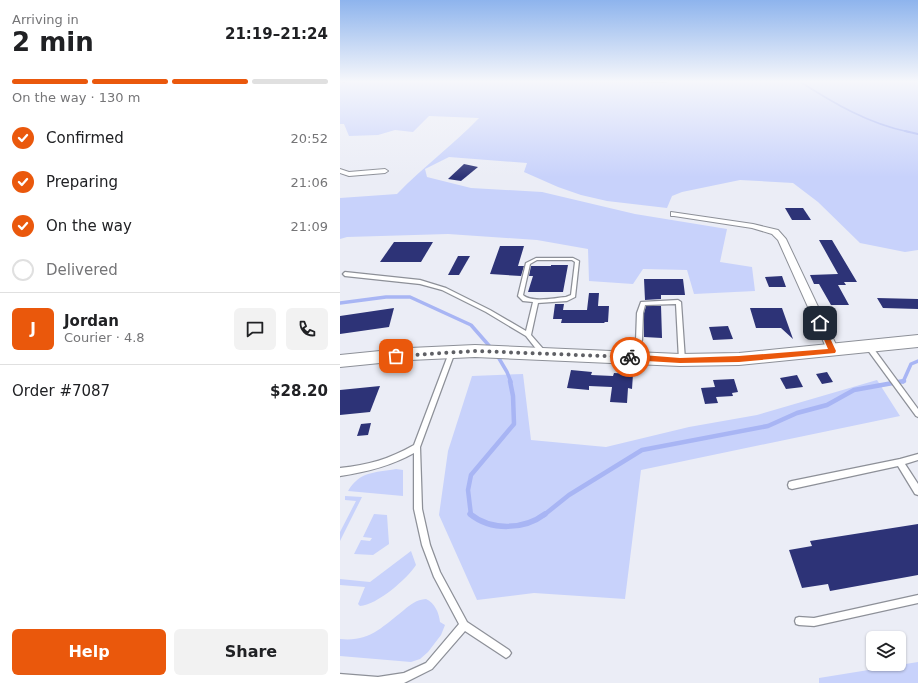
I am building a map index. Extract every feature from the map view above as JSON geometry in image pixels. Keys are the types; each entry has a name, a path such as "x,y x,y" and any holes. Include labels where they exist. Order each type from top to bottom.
{"street":[{"path":"340,171 349,174 385,171"},
{"path":"674,214 753,226 775,232 782,239 833,351"},
{"path":"340,361 475,351 682,360 739,359 833,351 918,341"}],"lane":[{"path":"536,259 574,259 577,262 573,296 567,300 536,301 525,300 520,296 528,263 536,259"},
{"path":"345,274 420,282 444,289 488,311 528,335 544,355"},
{"path":"528,335 536,301"},
{"path":"634,357 639,340 640,313 643,303 678,302 682,360"},
{"path":"869,347 918,414"},
{"path":"452,352 417,447 418,508 423,533 437,574 464,625 506,653"},
{"path":"340,472 377,466 399,458 417,447"},
{"path":"792,485 918,457"},
{"path":"900,462 918,491"},
{"path":"799,621 814,622 918,599"},
{"path":"340,679 378,682 405,678 429,666 464,625"}],"shaded area":[{"path":"340,113 918,113 918,250 905,252 860,243 818,202 793,183 740,180 682,192 672,196 667,208 607,201 581,195 524,172 527,163 449,157 425,169 427,177 471,188 542,192 635,214 727,229 720,262 752,267 755,291 694,294 687,270 643,269 633,284 589,281 588,249 537,240 448,234 347,237 340,239 340,198 397,194 479,118 429,116 413,132 395,130 378,135 349,136 344,124 340,124"},
{"path":"523,374 531,440 606,447 689,427 757,415 877,380 900,416 641,470 625,599 534,593 477,600 439,515 448,451 472,376"},
{"path":"396,469 403,470 403,496 348,491 357,480 363,476 374,472"},
{"path":"345,496 362,497 340,541 340,532 356,501 345,500"},
{"path":"374,514 387,515 389,544 373,555 354,554 361,540 370,541 372,538 363,537"},
{"path":"411,551 416,565 412,571 399,584 383,596 367,605 360,606 358,604 365,587 340,585 340,579 370,582"},
{"path":"426,599 434,606 438,612 440,622 445,625 441,635 428,652 420,659 411,662 340,656 340,639 368,636 411,604 419,600"},
{"path":"918,662 918,683 819,683 819,678 866,670 906,671 906,664"}],"building":[{"path":"464,164 478,167 461,181 448,179"},
{"path":"785,208 803,208 811,220 792,220"},
{"path":"819,240 832,240 857,282 844,282 846,285 838,285 849,305 831,305 819,284 814,284 810,275 838,274"},
{"path":"394,242 433,242 421,262 380,262"},
{"path":"500,246 524,246 518,266 524,266 521,276 490,274"},
{"path":"458,256 470,256 459,275 448,275"},
{"path":"568,265 563,292 528,292 533,276 529,276 531,266"},
{"path":"782,276 786,287 769,287 765,277"},
{"path":"644,279 683,279 685,295 661,295 661,299 645,300"},
{"path":"589,293 599,293 598,306 609,306 608,322 561,323 562,319 553,319 555,304 564,304 563,310 587,310"},
{"path":"877,298 918,299 918,309 883,308"},
{"path":"646,306 661,306 662,338 644,337 644,313"},
{"path":"394,308 389,327 340,334 340,316"},
{"path":"750,308 782,308 793,339 781,328 756,328"},
{"path":"728,326 733,339 713,340 709,327"},
{"path":"571,370 592,372 591,375 613,376 614,373 633,374 632,389 628,388 627,403 610,402 612,387 589,386 589,390 567,388"},
{"path":"827,372 833,382 822,384 816,374"},
{"path":"797,375 803,387 786,389 780,378"},
{"path":"734,379 738,392 732,393 733,396 716,397 718,403 705,404 701,388 715,387 713,380"},
{"path":"380,386 370,412 340,415 340,390"},
{"path":"371,423 368,435 357,436 361,424"},
{"path":"918,524 918,575 830,591 828,584 802,588 789,550 812,546 810,541"}],"waterway":[{"path":"854,113 880,124 907,131"},
{"path":"907,131 918,134"},
{"path":"340,303 386,297 410,297 471,325 492,349"},
{"path":"497,355 511,382"},
{"path":"903,381 911,364 918,361"},
{"path":"471,515 468,490 471,475 514,424 513,396 510,381"},
{"path":"544,515 569,495 642,450 768,426 797,413 827,405 854,390 903,381"},
{"path":"471,515 478,520 497,526 518,526 537,519 545,514"}],"way so far":[{"path":"396,356 475,351 517,354 630,357"}],"route":[{"path":"630,357 680,360 739,359 833,351 820,323"}]}
